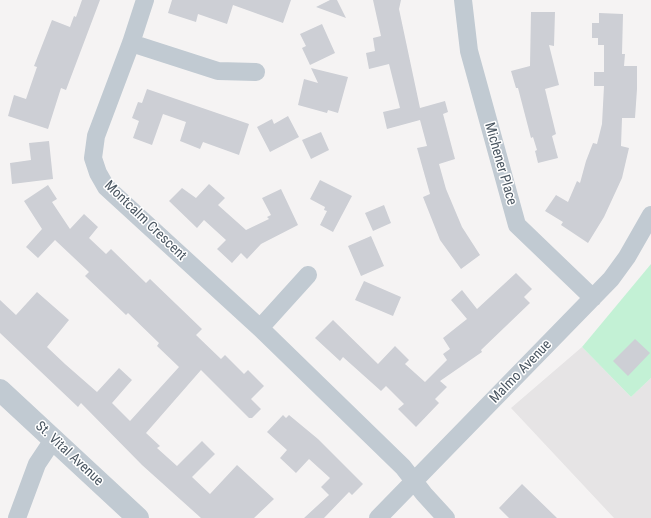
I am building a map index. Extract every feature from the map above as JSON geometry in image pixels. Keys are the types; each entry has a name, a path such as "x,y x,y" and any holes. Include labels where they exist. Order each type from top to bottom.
{"street":[{"name":"Montcalm Crescent","path":"145,0 132,43 96,136 93,158 98,173 106,187 260,328 403,467 446,518"},
{"name":"Michener Place","path":"463,0 469,51 517,225 593,298"},
{"path":"132,43 218,71 256,72"},
{"name":"Malmo Avenue","path":"378,518 593,298 627,257 651,215"},
{"path":"260,328 308,275"},
{"name":"St. Vital Avenue","path":"0,390 138,518"},
{"path":"17,518 37,464 53,440"}],"shaded area":[{"path":"582,347 631,397 651,378 651,518 614,518 511,408"}],"green space":[{"path":"651,264 651,378 631,397 582,347"}],"building":[{"path":"82,0 100,0 66,90 61,88 48,129 8,116 14,95 26,99 37,67 34,66 52,20 70,27 74,16 76,17"},
{"path":"172,0 291,0 283,23 233,5 227,24 198,14 196,22 168,13"},
{"path":"330,0 337,0 346,18 316,7"},
{"path":"373,0 401,0 399,9 420,108 445,101 448,112 443,114 455,159 439,164 446,189 462,227 480,255 461,269 440,240 423,197 430,194 417,148 427,146 420,120 387,129 383,112 400,108 389,64 369,69 366,53 375,51 373,38 381,36"},
{"path":"531,12 555,12 554,46 549,45 559,85 545,89 556,134 552,136 558,158 538,163 535,151 537,150 533,137 531,138 518,88 516,88 511,71 530,66"},
{"path":"599,13 623,14 622,54 625,54 624,66 637,66 637,89 635,118 622,118 621,146 629,148 622,178 604,217 588,243 561,225 563,222 545,211 556,195 568,202 577,181 580,183 593,143 597,144 602,124 604,86 594,86 594,72 604,72 604,45 598,45 598,38 592,38 592,23 599,23"},
{"path":"322,24 335,53 310,65 302,48 306,46 300,34"},
{"path":"311,68 348,77 338,113 328,110 327,113 298,105 304,79 318,83"},
{"path":"147,89 249,124 239,155 203,142 200,149 180,141 186,122 163,114 152,145 133,138 139,121 132,118 138,102 142,103"},
{"path":"288,116 299,137 270,152 257,127 272,119 274,124"},
{"path":"321,132 329,150 311,159 302,140"},
{"path":"49,141 53,179 12,184 10,163 31,160 29,143"},
{"path":"320,180 352,196 333,232 320,225 327,211 324,210 325,207 310,199"},
{"path":"209,184 225,198 218,205 246,230 269,219 267,217 271,215 262,198 281,189 298,225 261,244 247,259 241,253 232,263 217,249 226,240 204,220 197,228 169,201 182,188 196,198"},
{"path":"48,185 57,199 52,202 70,229 84,214 98,227 89,238 106,254 111,249 146,283 150,279 202,329 196,335 221,359 225,355 244,374 248,370 264,386 251,399 261,409 252,418 249,418 201,370 146,433 160,446 157,448 177,466 202,441 215,454 192,477 210,494 237,465 274,499 254,518 201,518 142,465 81,403 78,407 0,333 0,300 16,315 37,292 69,320 47,347 65,364 97,392 119,368 132,380 112,403 130,421 179,367 157,346 159,343 128,313 126,315 85,276 89,272 55,240 38,258 26,247 42,229 24,201"},
{"path":"384,205 391,223 373,231 365,213"},
{"path":"371,236 384,266 361,276 348,246"},
{"path":"516,273 532,289 524,297 530,303 481,350 482,352 440,381 447,387 435,399 439,403 416,427 398,409 404,404 386,386 381,391 343,357 340,361 315,338 333,320 378,364 395,346 409,360 405,364 425,382 447,360 443,354 450,349 443,338 467,319 451,300 462,290 477,309"},
{"path":"364,281 401,297 393,316 355,300"},
{"path":"635,339 650,353 628,376 613,361"},
{"path":"283,415 286,418 289,415 318,439 363,484 352,495 349,492 324,518 304,518 329,495 321,487 330,478 309,459 296,473 280,458 287,450 267,432"},
{"path":"522,484 557,518 509,518 499,508"}]}
